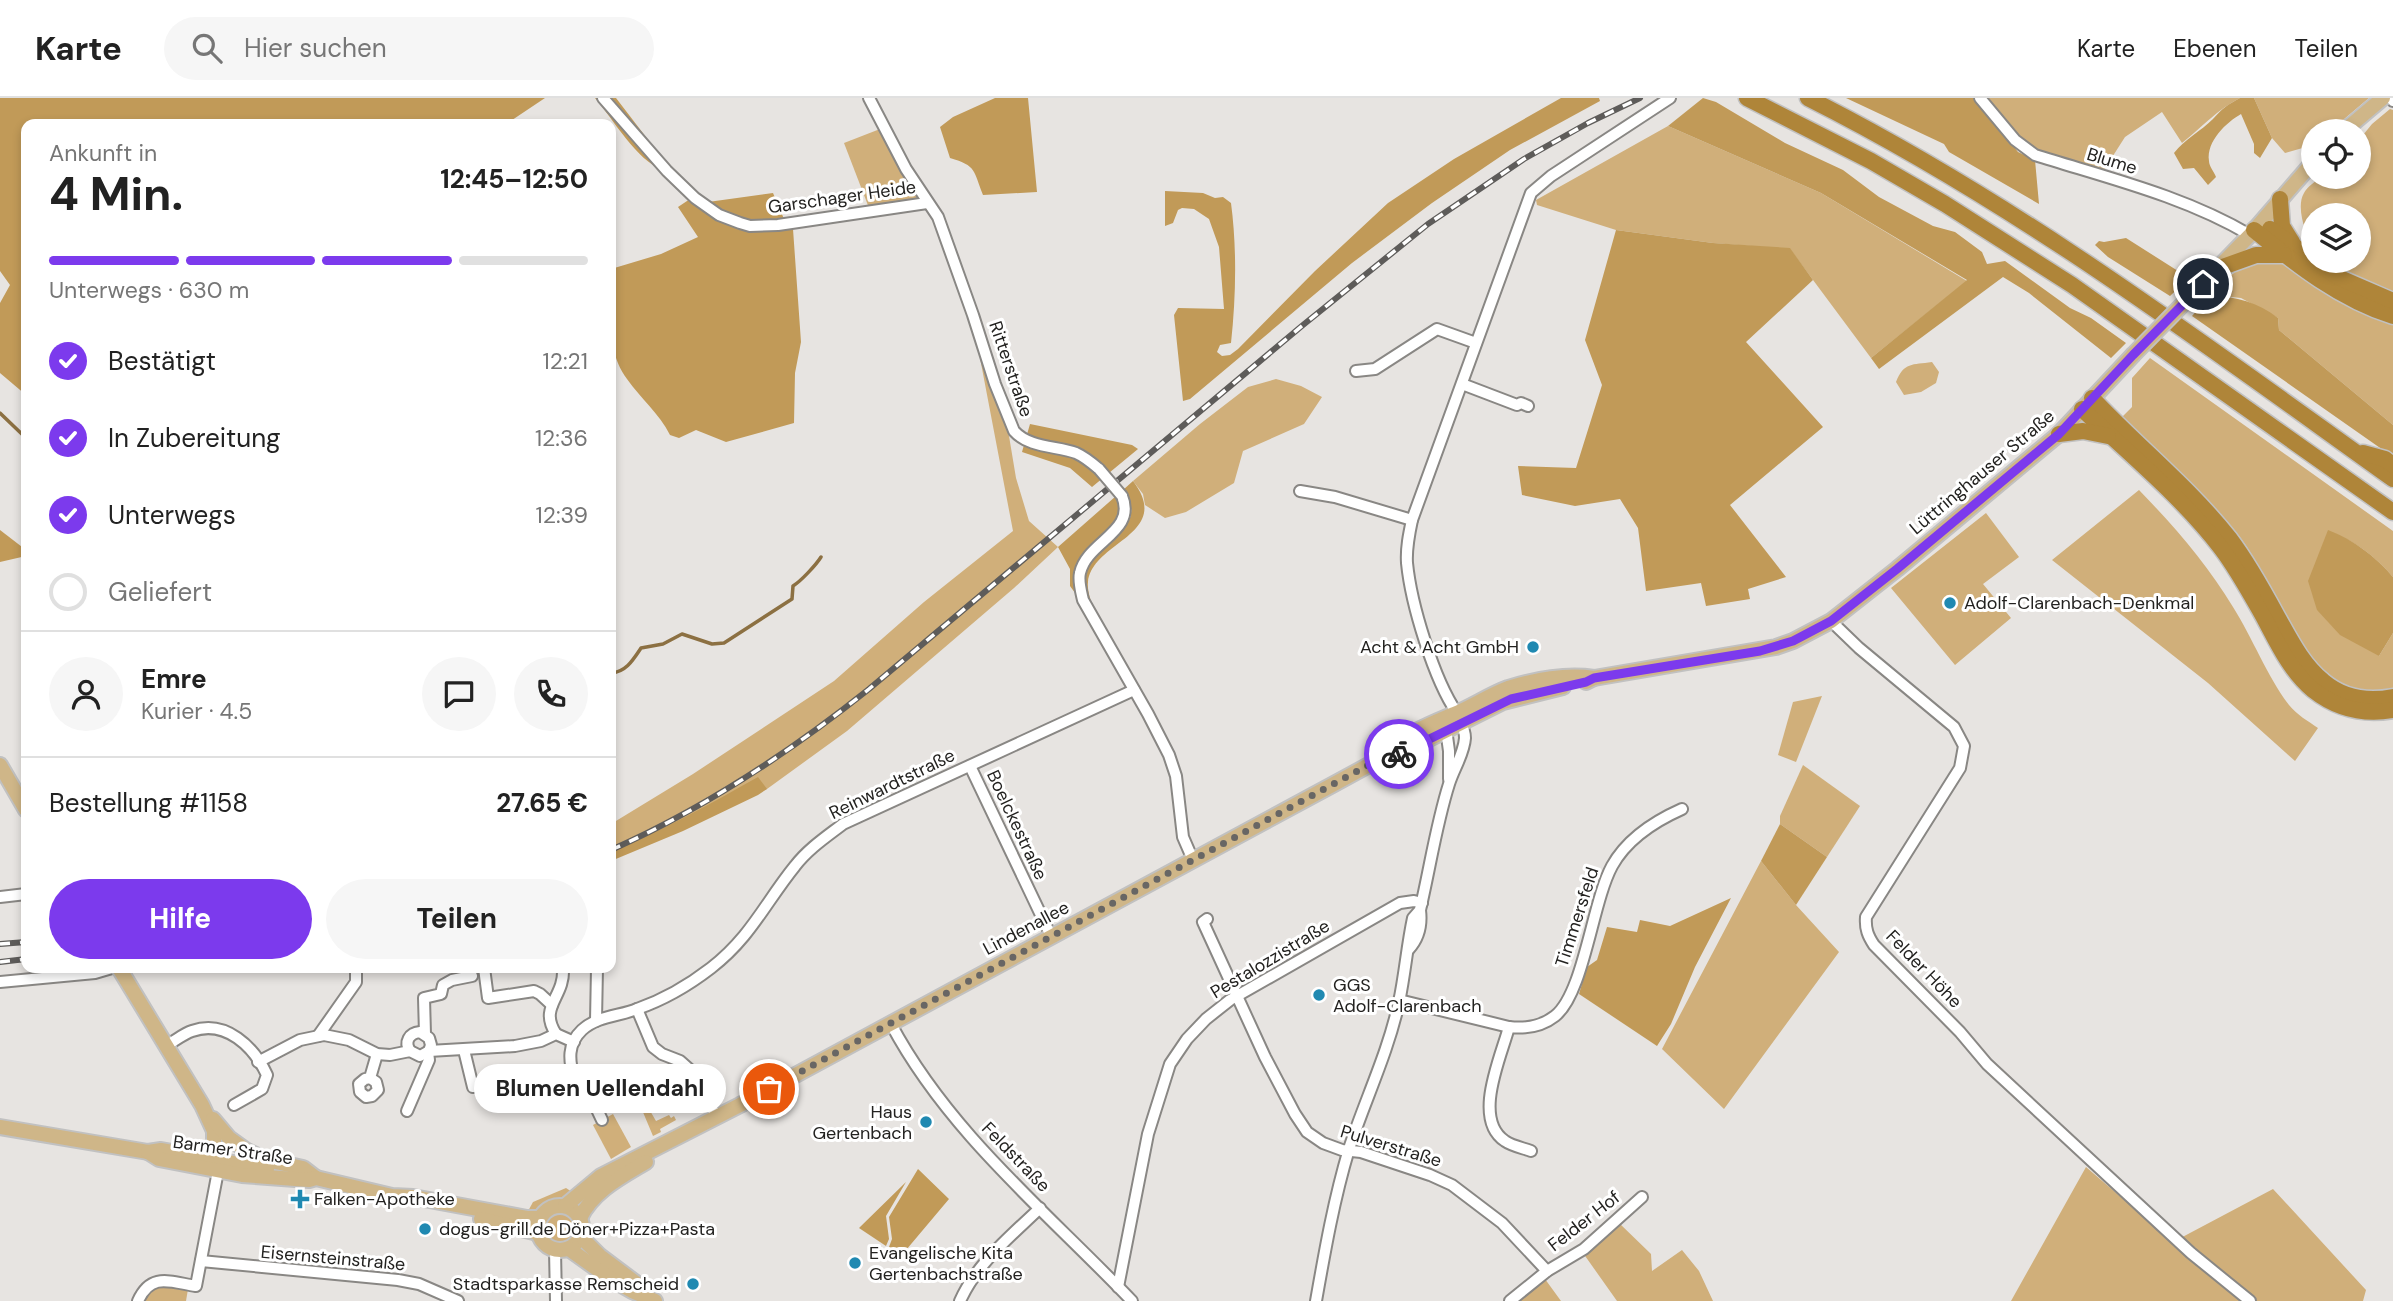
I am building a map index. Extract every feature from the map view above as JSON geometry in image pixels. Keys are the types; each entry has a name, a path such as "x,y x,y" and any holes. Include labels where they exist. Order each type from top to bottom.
{"highway":[{"path":"1747,98 1871,161 1945,204 2072,285 2391,512"},
{"path":"1808,98 1958,180 2059,245 2393,479"},
{"path":"2280,199 2282,226 2290,251"},
{"path":"2255,229 2290,251 2349,299 2393,316"},
{"path":"2217,270 2256,255 2290,251 2301,256"},
{"path":"2332,273 2393,301"},
{"path":"2087,404 2111,437 2172,495 2215,541 2244,582 2284,655 2306,684 2326,699 2345,708 2372,712 2393,710"},
{"path":"2087,404 2185,488 2222,530 2252,571 2300,656 2317,676 2335,690 2352,697 2393,697"},
{"path":"2059,434 2083,431 2111,437"},
{"path":"2353,451 2385,459 2393,465"}],"main road":[{"path":"2358,119 2383,98"},
{"name":"Lüttringhauser Straße","path":"1452,721 1507,689 1523,684 1580,676 1594,678 1768,649 1793,641 1831,621 2059,434 2217,270 2301,176"},
{"name":"Lindenallee","path":"565,1206 601,1176 891,1024 1389,754 1399,754 1452,721"},
{"path":"0,765 21,801"},
{"path":"122,973 206,1114 214,1131 219,1165"},
{"path":"206,1114 251,1153 266,1160 303,1168 313,1176"},
{"name":"Barmer Straße","path":"0,1127 148,1152 159,1159 313,1176 413,1204 539,1225"},
{"path":"219,1165 226,1148 222,1130"},
{"name":"Lindenallee","path":"580,1218 588,1203 599,1192 666,1149 681,1136"},
{"path":"562,1249 579,1241 581,1235 580,1218 565,1206 548,1209 539,1225 542,1242 562,1249 632,1291 651,1299"},
{"path":"581,1235 592,1249 636,1283 651,1299"}],"street":[{"name":"Garschager Heide","path":"603,98 667,171 695,198 719,215 740,223 750,226 778,225 928,204"},
{"name":"Ritterstraße","path":"869,98 906,169 938,217 1014,432 1030,442 1077,453 1099,469 1122,496 1125,515 1122,523 1090,554 1082,566 1079,575 1083,600 1160,736 1176,776 1183,838 1193,860"},
{"path":"1450,782 1452,721 1408,573 1407,550 1412,520 1531,193 1551,176 1670,98"},
{"name":"Blume","path":"1980,98 2015,141 2035,155 2186,202 2231,223 2255,229"},
{"path":"1356,371 1375,369 1437,329 1476,343"},
{"path":"1462,384 1517,405 1521,403 1528,406"},
{"path":"1300,491 1335,497 1412,520"},
{"name":"Felder Höhe","path":"1831,621 1859,648 1954,727 1964,746 1960,768 1866,917 1868,936 1987,1064 2192,1253 2250,1301"},
{"name":"Reinwardtstraße","path":"574,1042 582,1030 596,1021 637,1009 681,988 732,951 755,924 795,866 809,850 843,824 1134,690"},
{"path":"1316,1301 1332,1215 1369,1089 1382,1065 1409,949 1417,940 1421,907 1450,782 1464,741 1465,736 1452,721"},
{"name":"Boelckestraße","path":"970,766 1052,936"},
{"name":"Timmersfeld","path":"1399,1000 1522,1029 1537,1026 1557,1015 1572,991 1601,892 1612,867 1624,849 1642,832 1682,810"},
{"path":"0,897 21,895"},
{"name":"Pestalozzistraße","path":"1118,1287 1148,1134 1170,1064 1186,1039 1206,1018 1237,997 1400,903 1413,901 1421,907"},
{"name":"Pulverstraße","path":"1207,919 1203,922 1237,997 1276,1078 1307,1132 1323,1143 1349,1152 1361,1152 1452,1185 1496,1218 1547,1271"},
{"path":"0,982 94,973"},
{"path":"318,1036 356,982 356,973"},
{"path":"485,973 488,998 534,991 552,1005"},
{"path":"563,973 562,987 549,1009 551,1027 556,1034 574,1042 568,1057 575,1081 574,1094 587,1102 593,1101"},
{"path":"596,1021 597,973"},
{"path":"407,1111 429,1060 430,1041 425,1034 424,998 441,995 443,985 452,980 472,976"},
{"path":"637,1009 653,1047 680,1061 689,1069 717,1117"},
{"name":"Feldstraße","path":"891,1024 950,1112 988,1155 1132,1301"},
{"path":"1509,1027 1489,1099 1490,1115 1493,1126 1505,1141 1531,1151"},
{"path":"167,1045 191,1031 205,1028 218,1029 239,1037 267,1076 262,1088 234,1105"},
{"path":"410,1051 407,1044 410,1036 417,1032 425,1034"},
{"path":"258,1062 300,1040 318,1036 338,1036 377,1054 390,1055 410,1051 420,1056 428,1051 519,1045 541,1041 556,1034"},
{"path":"464,1050 472,1087 482,1086 515,1096 522,1090 544,1090 585,1077 595,1081 598,1091 593,1101"},
{"path":"370,1078 377,1054"},
{"path":"593,1101 602,1120"},
{"path":"138,1301 144,1290 154,1282 196,1286 219,1165"},
{"name":"Felder Hof","path":"1510,1301 1547,1271 1584,1249 1642,1197"},
{"path":"960,1301 982,1266 1040,1208"},
{"path":"556,1301 562,1249"},
{"name":"Eisernsteinstraße","path":"201,1261 398,1279 419,1284 458,1301"}],"shaded area":[{"path":"0,98 545,98 514,119 21,119 21,391 0,373 0,303 10,285 0,271"},
{"path":"595,98 616,98 659,154 663,170 644,158 616,125 616,119 611,119"},
{"path":"995,98 1028,98 1037,192 983,195 973,170 950,158 940,127 953,117"},
{"path":"1561,98 1599,98 1600,101 1510,150 1432,203 1352,263 1190,399 1183,401 1174,315 1178,308 1224,309 1219,247 1209,219 1194,209 1178,210 1173,223 1165,226 1165,191 1203,193 1215,198 1223,197 1231,203 1235,255 1233,326 1231,343 1220,345 1217,352 1222,356 1230,355 1388,203 1454,159"},
{"path":"1703,98 1716,102 1785,143 1843,170 1879,197 1933,226 1955,232 1982,252 1987,264 2005,261 2070,308 2091,318 2126,343 2111,358 2029,293 2003,277 1879,369 1871,358 1967,280 1821,193 1668,126"},
{"path":"1846,98 1976,98 2018,152 2035,160 2039,204 1949,152 1944,144"},
{"path":"1984,98 2240,98 2217,113 2182,143 2162,112 2125,137 2102,173 2041,155 2023,141"},
{"path":"2240,98 2254,98 2272,138 2260,158 2254,153 2254,144 2241,114 2235,117 2214,139 2211,146 2209,163 2216,177 2208,185 2194,168 2183,169 2174,153 2223,109"},
{"path":"2254,98 2369,98 2344,119 2301,119 2301,148 2285,153 2272,138"},
{"path":"2390,109 2393,110 2393,294 2362,283 2346,273 2371,273 2371,203 2301,203 2307,189 2371,189 2372,124"},
{"path":"1668,126 1821,193 1967,281 1871,358 1790,249 1713,243 1616,230 1537,205 1536,200"},
{"path":"880,129 917,196 916,201 869,208 844,143"},
{"path":"773,193 784,219 793,229 801,342 795,373 794,423 726,442 696,430 679,438 670,435 627,379 616,357 616,268 661,254 698,237 678,207 690,199 708,202"},
{"path":"1616,230 1713,243 1790,248 1813,280 1746,342 1823,427 1730,505 1786,577 1748,589 1750,599 1706,606 1701,583 1646,591 1638,528 1620,499 1575,506 1522,495 1518,466 1576,468 1602,385 1585,340"},
{"path":"2126,238 2189,278 2170,296 2108,257 2095,245 2099,241"},
{"path":"2278,260 2393,320 2393,425 2279,330 2278,318 2241,298 2211,295 2213,289 2247,263"},
{"path":"2211,295 2246,301 2278,318 2279,330 2393,425 2393,457 2192,316"},
{"path":"980,358 1009,436 1016,478 1029,521 1058,547 847,731 767,789 616,849 616,821 834,681 924,602 1013,531"},
{"path":"2150,358 2393,531 2393,577 2364,550 2328,531 2379,656 2393,633 2393,693 2349,688 2322,671 2297,636 2239,536 2197,489 2120,419 2132,407 2132,378"},
{"path":"1932,362 1939,372 1936,383 1921,392 1904,395 1896,382 1902,371 1914,364"},
{"path":"1276,379 1301,386 1322,397 1304,424 1243,451 1234,483 1186,512 1165,518 1145,505 1143,494 1133,481 1248,387"},
{"path":"1030,424 1132,445 1138,449 1092,487 1070,468 1022,452"},
{"path":"1133,481 1143,499 1144,514 1138,526 1093,568 1088,585 1093,609 1086,586 1088,568 1097,554 1129,521 1131,507 1123,490"},
{"path":"2139,490 2177,532 2223,591 2289,705 2318,728 2295,761 2208,683 2052,560"},
{"path":"1116,496 1120,505 1118,519 1092,548 1078,597 1070,586 1070,569 1058,547"},
{"path":"1986,513 2019,557 1983,584 2011,618 1955,665 1891,588"},
{"path":"0,530 21,546 21,557 0,562"},
{"path":"2328,530 2364,549 2393,577 2393,633 2379,656 2340,635 2317,610 2308,581"},
{"path":"1822,696 1796,762 1778,755 1793,702"},
{"path":"1803,765 1860,806 1827,857 1780,824 1780,816"},
{"path":"758,777 767,789 683,831 616,859 616,849 704,807"},
{"path":"1780,824 1827,857 1796,905 1761,861"},
{"path":"1761,861 1839,952 1724,1109 1662,1049"},
{"path":"1731,898 1695,967 1671,1024 1657,1046 1579,994 1587,967 1597,960 1607,927 1637,932 1640,920 1670,926"},
{"path":"665,1074 681,1087 689,1101 678,1107 680,1103 673,1091 667,1094 670,1091 667,1084 659,1079"},
{"path":"643,1081 650,1095 644,1084 640,1086 649,1099 645,1102 656,1121 669,1115 676,1120 653,1136 632,1086"},
{"path":"613,1114 631,1147 611,1159 593,1125"},
{"path":"2086,1167 2173,1242 2273,1189 2366,1290 2363,1301 2011,1301"},
{"path":"918,1169 949,1199 901,1256 889,1247 892,1239 889,1217"},
{"path":"906,1182 886,1216 889,1239 886,1246 859,1228"},
{"path":"566,1188 575,1194 527,1213 533,1202"},
{"path":"559,1213 570,1217 574,1228 570,1239 559,1243 548,1239 544,1228 548,1217"},
{"path":"1618,1222 1651,1254 1652,1271 1682,1250 1699,1271 1713,1301 1617,1301 1583,1253"},
{"path":"1545,1280 1561,1301 1518,1301"},
{"path":"163,1286 188,1289 186,1301 143,1301 150,1290"}],"waterway":[{"path":"0,413 21,433"},
{"path":"616,672 625,668 641,648 663,644 682,634 712,644 724,643 792,599 793,586 821,557"}],"railway":[{"path":"616,848 680,816 745,778 869,689 1303,325 1428,224 1524,159 1640,98"},
{"path":"0,944 21,942"},
{"path":"0,962 21,960"}],"way so far":[{"path":"769,1089 1389,754 1399,754"}],"place":[{"name":"Adolf-Clarenbach-Denkmal","path":"1950,603"},
{"name":"Acht & Acht GmbH","path":"1533,647"},
{"name":"GGS Adolf-Clarenbach","path":"1319,995"},
{"name":"Blumen Uellendahl","path":"769,1089"},
{"name":"Haus Gertenbach","path":"926,1122"},
{"name":"Falken-Apotheke","path":"300,1199"},
{"name":"dogus-grill.de Döner+Pizza+Pasta","path":"425,1229"},
{"name":"Evangelische Kita Gertenbachstraße","path":"855,1263"},
{"name":"Stadtsparkasse Remscheid","path":"693,1284"}],"route":[{"path":"1399,754 1511,699 1594,678 1760,651 1809,634 1831,621 1897,569 2048,444 2203,284"}]}
